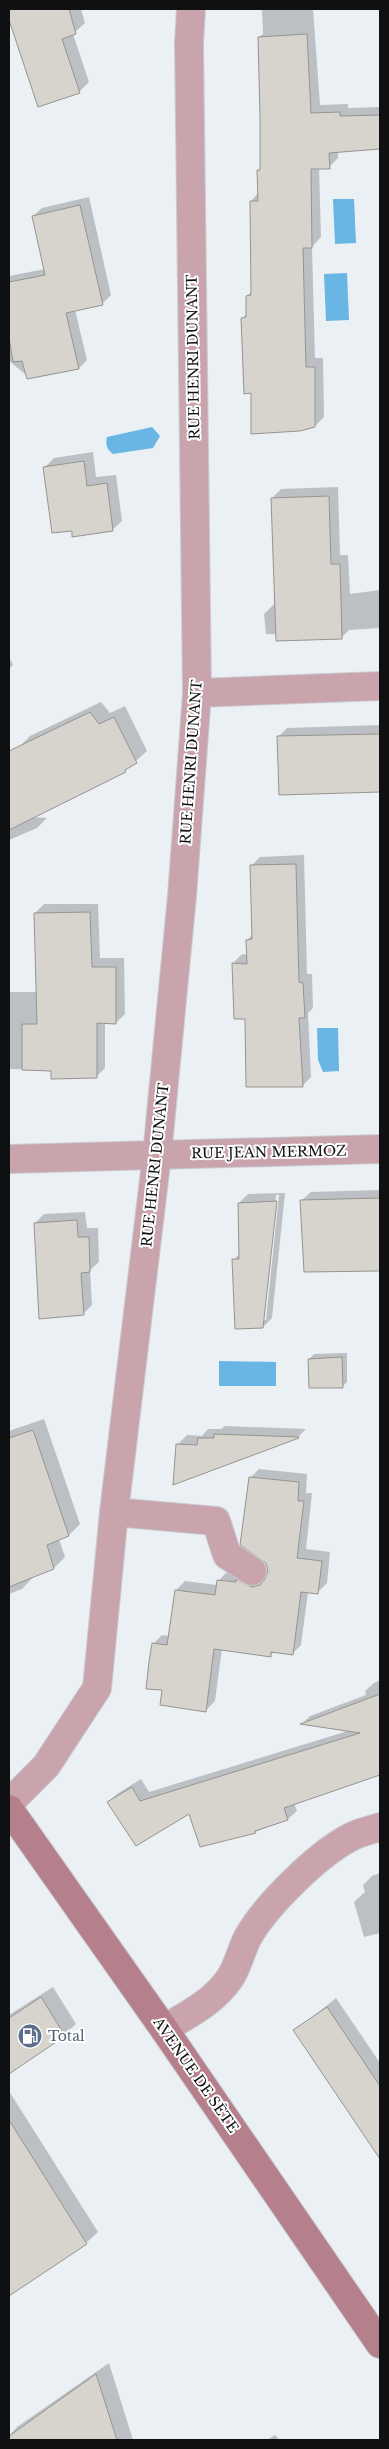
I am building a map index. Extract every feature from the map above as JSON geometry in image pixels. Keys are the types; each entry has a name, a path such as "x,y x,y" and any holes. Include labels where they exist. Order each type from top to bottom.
{"main road":[{"name":"AVENUE DE SÈTE","path":"9,1809 164,2029 380,2344"}],"street":[{"name":"RUE HENRI DUNANT","path":"9,1803 46,1766 97,1688 114,1512 157,1155 182,896 197,693 189,42 191,9"},
{"path":"197,693 380,686"},
{"name":"RUE JEAN MERMOZ","path":"9,1159 380,1149"},
{"path":"114,1512 216,1521 227,1555 252,1571"},
{"path":"164,2029 208,2002 230,1979 248,1937 265,1913 303,1875 332,1849 353,1836 380,1827"}],"water":[{"path":"333,199 354,199 356,243 335,244"},
{"path":"347,273 349,320 326,321 324,274"},
{"path":"152,427 160,436 153,448 113,454 108,449 106,444 107,437"},
{"path":"317,1028 338,1028 339,1071 323,1072 318,1060"},
{"path":"219,1361 276,1362 276,1386 219,1386"}],"building":[{"path":"9,9 69,9 76,34 62,39 80,93 38,107 9,20"},
{"path":"307,34 311,113 340,112 340,116 380,115 380,149 329,153 330,169 311,169 312,248 303,248 306,367 315,367 315,427 300,431 251,434 251,393 244,394 241,318 246,317 246,296 251,295 250,201 258,201 257,170 260,170 258,37"},
{"path":"80,205 103,305 66,313 79,369 27,379 22,361 13,362 9,338 9,282 45,275 32,216"},
{"path":"84,461 87,486 107,483 113,531 72,537 72,531 52,533 43,467"},
{"path":"329,496 331,564 340,564 342,639 276,641 271,498"},
{"path":"90,712 99,724 114,717 137,763 125,770 126,772 9,830 9,751"},
{"path":"380,734 380,792 279,795 277,736"},
{"path":"296,864 299,982 303,983 305,1018 299,1018 303,1087 246,1087 245,1019 234,1019 232,963 247,964 246,940 252,939 250,865"},
{"path":"90,912 92,967 116,967 116,1024 97,1023 97,1078 51,1079 51,1071 22,1070 22,1024 37,1024 34,913"},
{"path":"380,1198 380,1271 304,1272 300,1200"},
{"path":"277,1201 263,1328 235,1329 232,1259 239,1259 238,1203"},
{"path":"77,1220 78,1237 89,1237 90,1272 81,1273 84,1315 39,1319 34,1223"},
{"path":"342,1357 343,1388 309,1388 308,1359"},
{"path":"33,1430 69,1536 47,1545 54,1569 9,1587 9,1438"},
{"path":"214,1434 299,1438 173,1485 176,1444 197,1445 198,1438 214,1438"},
{"path":"249,1477 299,1482 298,1501 304,1501 297,1558 322,1561 318,1594 301,1592 293,1655 271,1652 271,1657 214,1649 206,1712 160,1705 162,1690 146,1689 149,1662 152,1643 167,1645 175,1590 215,1595 217,1580 236,1582 236,1579 252,1587 260,1585 265,1579 268,1571 266,1563 240,1545"},
{"path":"380,1694 380,1775 284,1808 288,1820 255,1831 256,1833 200,1847 189,1814 136,1846 107,1802 132,1787 140,1801 360,1733 300,1724"},
{"path":"41,1997 65,2036 9,2074 9,2018"},
{"path":"327,2007 380,2086 380,2159 293,2030"},
{"path":"9,2120 87,2244 9,2296"},
{"path":"96,2374 117,2440 9,2440 9,2436"}],"place":[{"name":"Total","path":"30,2036"}]}
